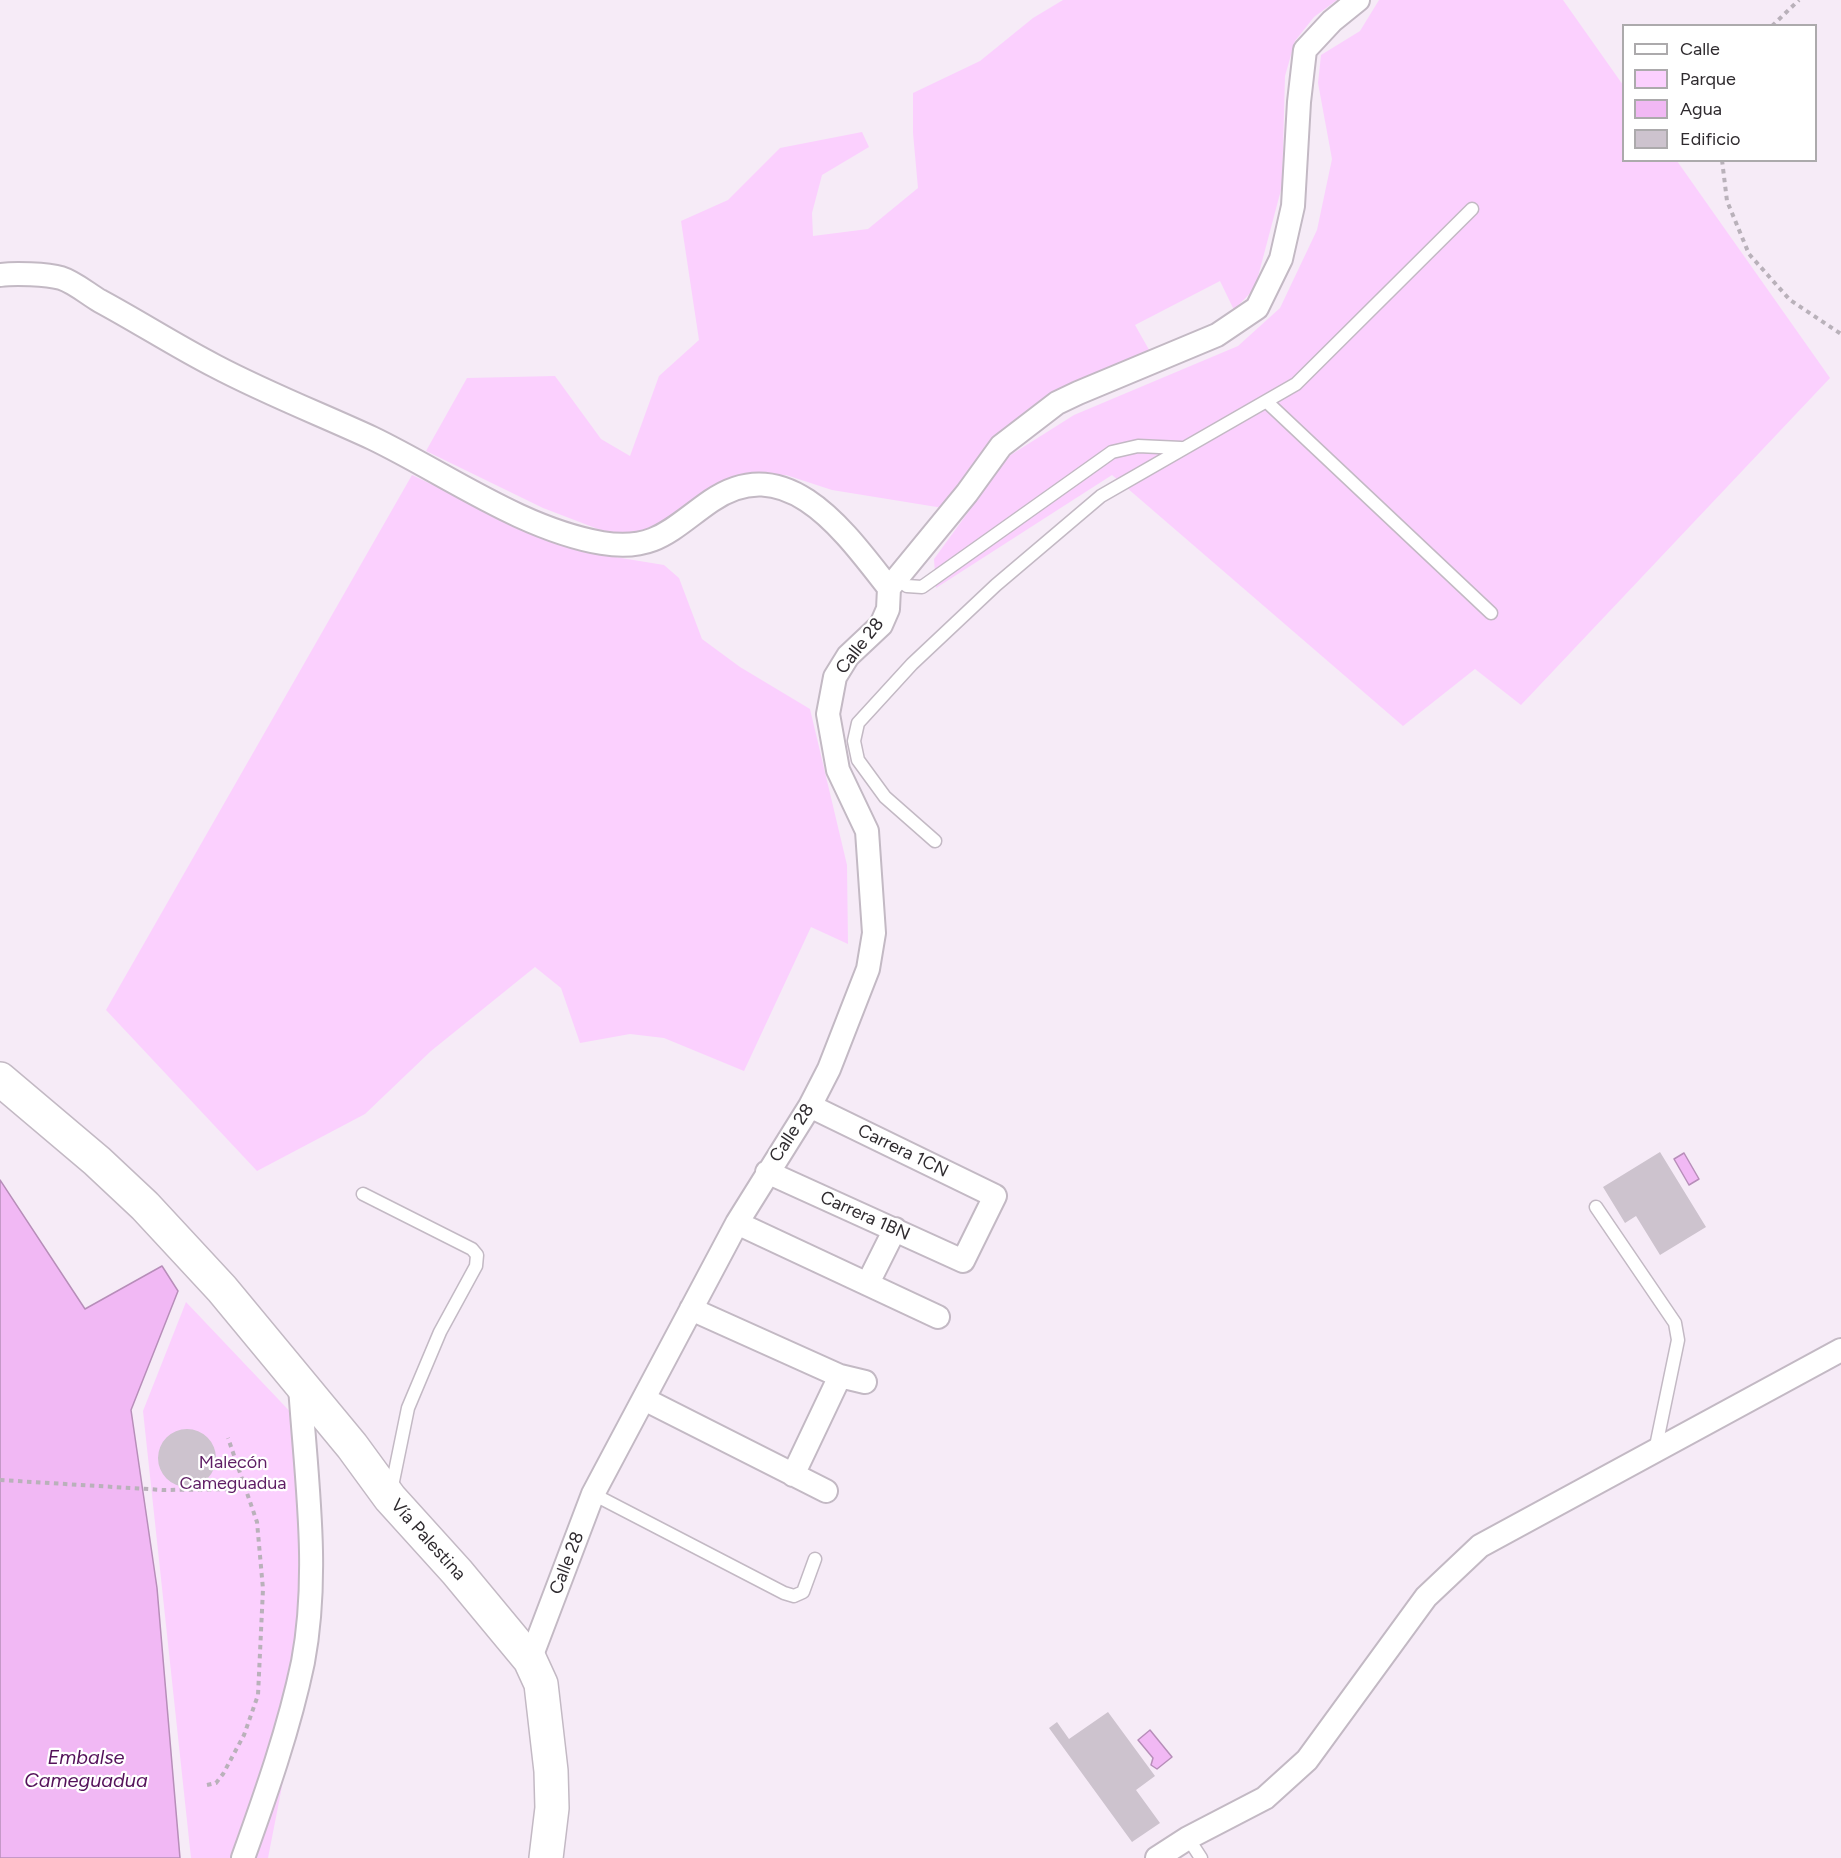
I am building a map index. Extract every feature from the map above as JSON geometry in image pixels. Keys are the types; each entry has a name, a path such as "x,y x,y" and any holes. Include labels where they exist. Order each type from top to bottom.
{"main road":[{"name":"Vía Palestina","path":"0,1079 97,1161 145,1206 198,1267 222,1289 352,1446 390,1498 457,1572 530,1660 542,1684 550,1761 552,1808 546,1858"}],"street":[{"path":"0,275 61,278 214,366 407,457 508,510 570,535 622,545 642,543 663,536 731,489 751,484 768,484 812,503 843,531 893,583 967,493 1001,446 1032,421 1057,403 1078,393 1217,335 1257,308 1281,260 1293,206 1298,157 1299,102 1305,50 1332,21 1358,0"},
{"name":"Calle 28","path":"530,1660 593,1494 737,1223 810,1106 829,1069 868,969 874,933 867,831 838,770 828,714 835,677 848,656 881,625 888,609 893,583"},
{"name":"Carrera 1CN","path":"810,1106 995,1196 963,1261"},
{"name":"Carrera 1BN","path":"767,1172 963,1261"},
{"path":"737,1223 868,1282 938,1317"},
{"path":"868,1282 895,1229"},
{"path":"691,1309 840,1376 865,1382"},
{"path":"1157,1858 1188,1838 1265,1798 1307,1760 1426,1598 1480,1546 1841,1350"},
{"path":"793,1475 840,1376"},
{"path":"243,1858 285,1734 304,1651 311,1572 300,1386"},
{"path":"644,1399 826,1491"}],"lane":[{"path":"935,841 885,797 858,760 854,741 858,723 912,664 996,585 1101,496 1236,416 1267,402 1296,384 1472,209"},
{"path":"1267,402 1491,613"},
{"path":"893,583 922,587 1112,452 1138,446 1181,448"},
{"path":"363,1194 472,1249 477,1255 476,1266 440,1332 408,1408 390,1498"},
{"path":"1596,1207 1675,1323 1678,1340 1655,1451"},
{"path":"593,1494 784,1593 794,1596 803,1592 815,1559"},
{"path":"1188,1838 1201,1858"}],"path":[{"path":"1774,24 1799,0"},
{"path":"1722,162 1727,201 1749,254 1790,300 1841,334"},
{"path":"207,1785 216,1783 223,1774 244,1735 258,1695 263,1589 257,1522 228,1438"},
{"path":"0,1480 163,1490 245,1489"}],"green space":[{"path":"1063,0 1337,0 1314,17 1295,41 1285,76 1282,186 1255,288 1234,310 1220,281 1135,325 1152,355 1082,380 943,508 832,490 786,475 745,475 707,489 675,518 648,530 611,534 543,508 426,451 467,378 555,376 601,439 630,456 659,376 699,340 681,221 728,200 780,148 862,132 869,147 822,175 812,213 813,236 868,229 918,188 913,133 913,93 980,61 1033,18"},
{"path":"1379,0 1563,0 1622,84 1622,162 1678,162 1830,378 1521,705 1475,669 1403,726 1112,475 936,588 934,559 1009,456 1074,415 1238,346 1280,308 1317,230 1332,159 1318,83 1321,55 1360,31"},
{"path":"412,475 514,523 615,557 664,565 679,578 702,639 740,667 810,709 847,865 848,944 811,927 744,1071 664,1038 630,1034 580,1043 561,988 535,967 431,1051 365,1114 257,1171 106,1010"},
{"name":"Malecón Cameguadua","path":"186,1302 317,1440 301,1689 268,1858 191,1858 143,1411"}],"water":[{"path":"1684,1153 1699,1179 1689,1185 1674,1159"},
{"name":"Embalse Cameguadua","path":"0,1180 85,1309 162,1266 178,1291 131,1410 157,1588 180,1858 0,1858"},
{"path":"1150,1730 1172,1757 1157,1769 1151,1765 1153,1758 1138,1740"}],"building":[{"path":"1660,1152 1706,1227 1660,1255 1636,1216 1625,1223 1603,1187"},
{"path":"187,1429 203,1434 211,1442 216,1458 211,1474 203,1482 187,1487 171,1482 163,1474 158,1458 163,1442 171,1434"},
{"path":"1108,1712 1155,1776 1136,1790 1160,1823 1132,1842 1049,1728 1057,1722 1069,1739"}]}
